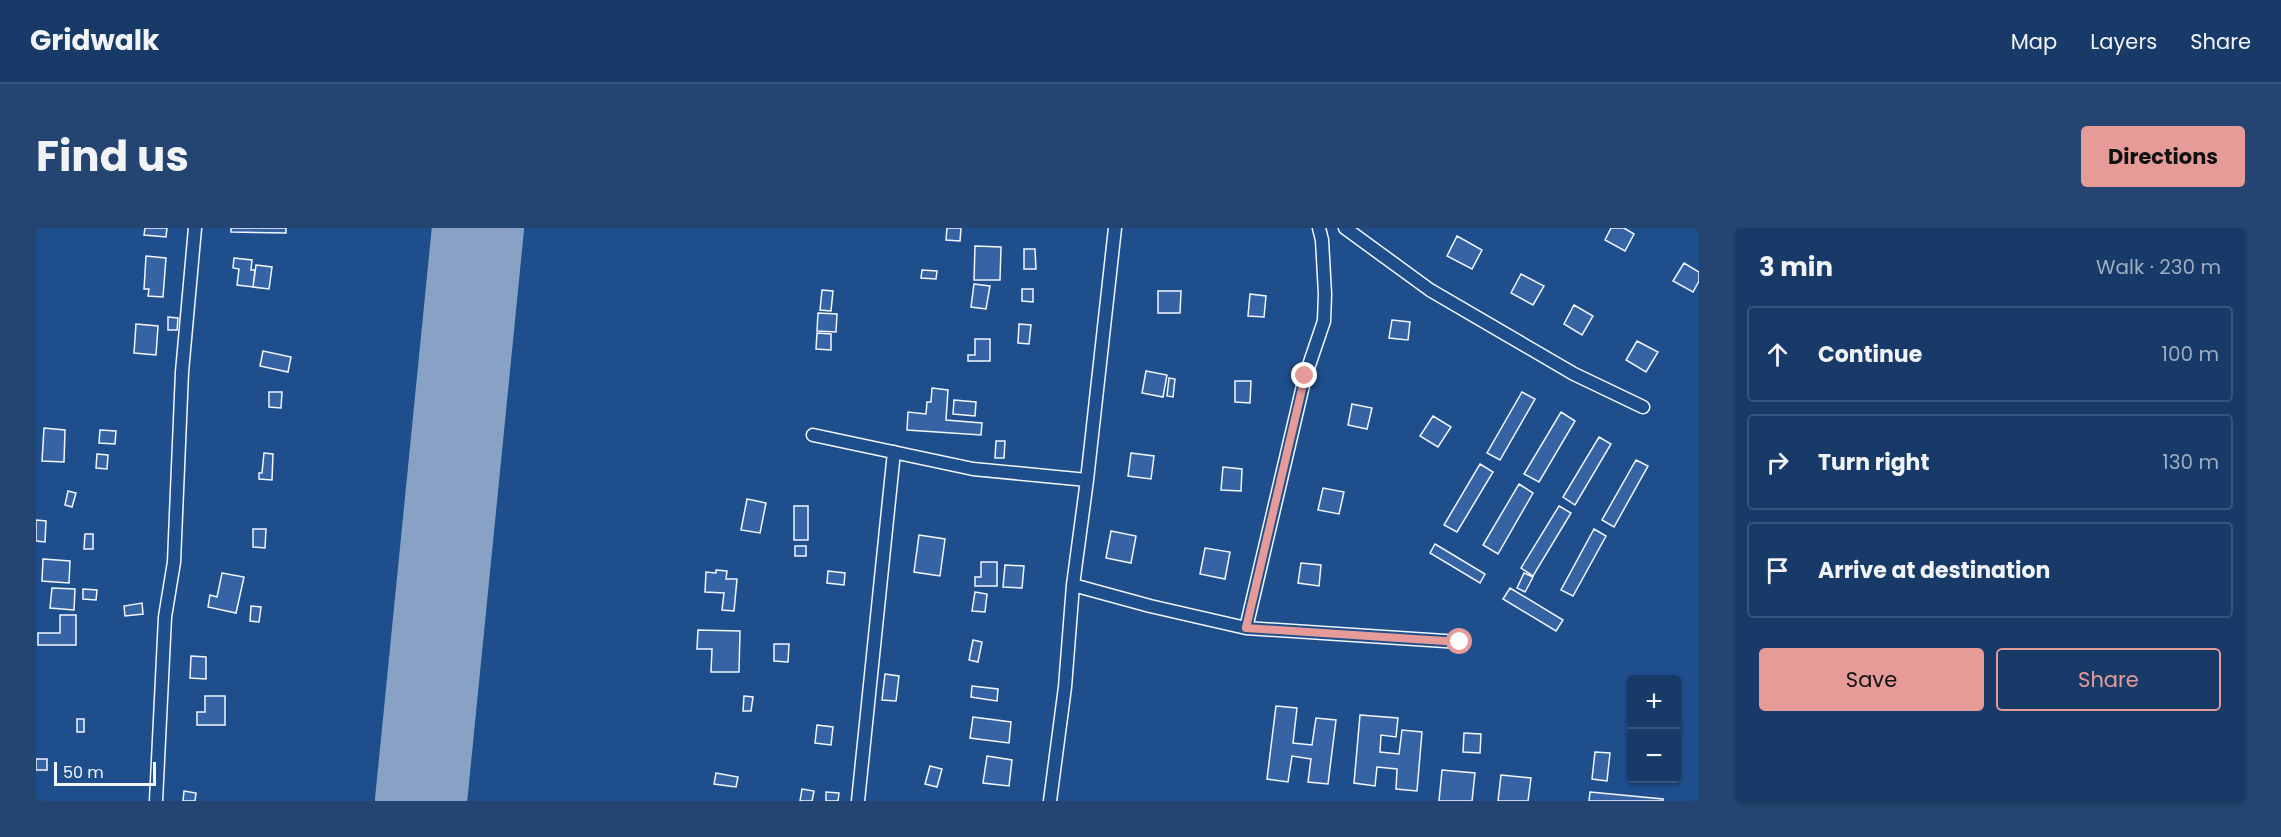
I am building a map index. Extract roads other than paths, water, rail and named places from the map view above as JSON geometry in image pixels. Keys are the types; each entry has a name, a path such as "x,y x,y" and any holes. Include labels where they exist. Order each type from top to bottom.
{"street":[{"path":"156,801 165,617 174,562 182,372 195,228"},
{"path":"1050,801 1065,687 1073,585 1115,228"},
{"path":"1246,628 1305,376 1324,321 1325,294 1322,240 1319,228"},
{"path":"1345,228 1430,290 1574,374 1643,407"},
{"path":"813,435 973,469 1087,480"},
{"path":"858,801 894,452"},
{"path":"1073,585 1150,606 1246,628 1460,642"}]}
